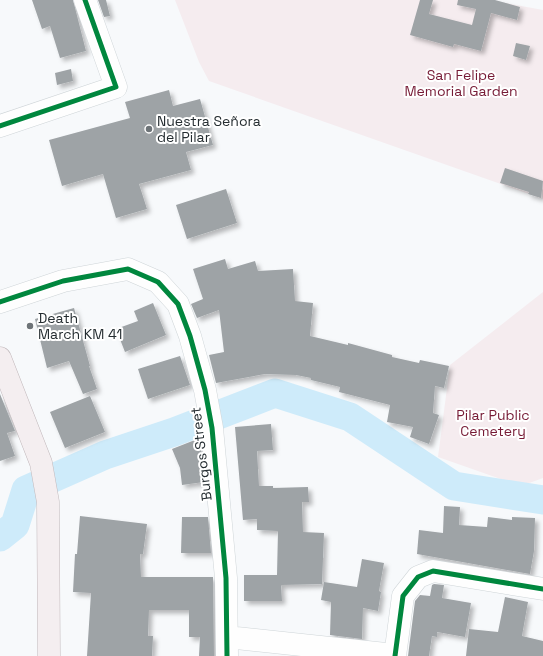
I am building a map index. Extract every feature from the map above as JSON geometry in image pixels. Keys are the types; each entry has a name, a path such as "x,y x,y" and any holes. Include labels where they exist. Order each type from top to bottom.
{"main road":[{"path":"0,358 41,463 48,502 49,656"}],"street":[{"path":"0,126 116,86 85,0"},
{"name":"Burgos Street","path":"0,302 63,281 128,269 158,282 178,304 190,336 205,390 212,428 226,578 227,647"},
{"path":"227,647 395,655 403,596 418,576 433,571 543,589"}],"green space":[{"name":"San Felipe Memorial Garden","path":"175,0 490,0 543,10 543,199 209,81 199,62"},
{"name":"Pilar Public Cemetery","path":"543,292 543,478 521,486 438,457 450,365"}],"building":[{"path":"32,0 73,0 86,51 60,58 50,26 42,29"},
{"path":"98,0 106,0 110,16 104,17"},
{"path":"420,0 433,0 429,14 472,25 476,9 457,5 458,0 495,0 520,7 517,20 491,13 481,51 454,44 453,47 410,35"},
{"path":"516,43 530,46 526,60 513,56"},
{"path":"71,69 73,81 57,85 55,73"},
{"name":"Nuestra Señora del Pilar","path":"169,90 173,106 200,99 213,145 186,152 191,170 139,184 147,209 116,218 103,174 62,186 49,140 130,118 125,102"},
{"path":"505,168 543,181 541,198 528,194 529,192 500,183"},
{"path":"226,189 237,223 187,239 176,205"},
{"path":"225,259 228,269 255,261 258,271 293,269 295,301 313,303 310,336 348,345 348,343 392,355 392,357 419,363 420,360 449,366 444,388 435,386 433,413 439,415 429,444 410,437 413,427 387,422 390,405 339,392 340,387 311,380 311,378 296,375 265,374 216,383 209,355 224,352 219,310 197,318 191,304 203,299 193,269"},
{"path":"153,303 166,335 125,352 116,329 138,321 134,311"},
{"path":"74,308 89,366 97,389 83,394 69,361 47,368 35,319"},
{"path":"180,356 190,385 148,399 138,369"},
{"path":"0,394 15,431 7,433 15,456 0,461"},
{"path":"90,396 105,432 65,448 50,412"},
{"path":"271,424 273,450 257,451 259,486 273,486 273,488 308,487 309,502 302,502 303,532 324,533 322,584 281,585 282,601 244,601 244,575 277,575 278,531 257,530 257,519 243,520 235,427"},
{"path":"200,438 204,482 182,485 180,468 172,449"},
{"path":"444,506 460,507 459,525 487,527 488,517 512,520 512,517 535,518 534,551 530,574 417,554 419,530 443,533"},
{"path":"80,516 147,524 143,554 140,554 141,577 213,577 214,656 199,656 200,637 189,637 189,610 149,610 148,636 153,636 152,656 87,656 91,593 73,592 75,554 77,554"},
{"path":"182,517 208,517 211,553 181,553"},
{"path":"362,559 384,563 379,591 381,592 378,611 363,608 362,639 330,635 331,602 321,600 324,582 357,587"},
{"path":"432,585 444,585 442,598 471,603 465,637 437,632 437,637 432,636 429,656 408,656 415,601 420,595 430,596"},
{"path":"505,597 528,602 522,636 543,641 543,656 466,656 469,629 498,632"}],"waterway":[{"path":"0,537 15,525 26,490 105,455 174,432 275,393 350,417 454,486 543,500"}],"cycle path":[{"path":"0,126 116,87 85,0"},
{"path":"0,302 63,281 128,269 158,282 178,304 190,336 205,390 212,428 226,578 227,656"},
{"path":"395,656 403,596 418,577 433,571 543,589"}],"place":[{"name":"Nuestra Señora del Pilar","path":"149,129"},
{"name":"Death March KM 41","path":"30,326"}]}
